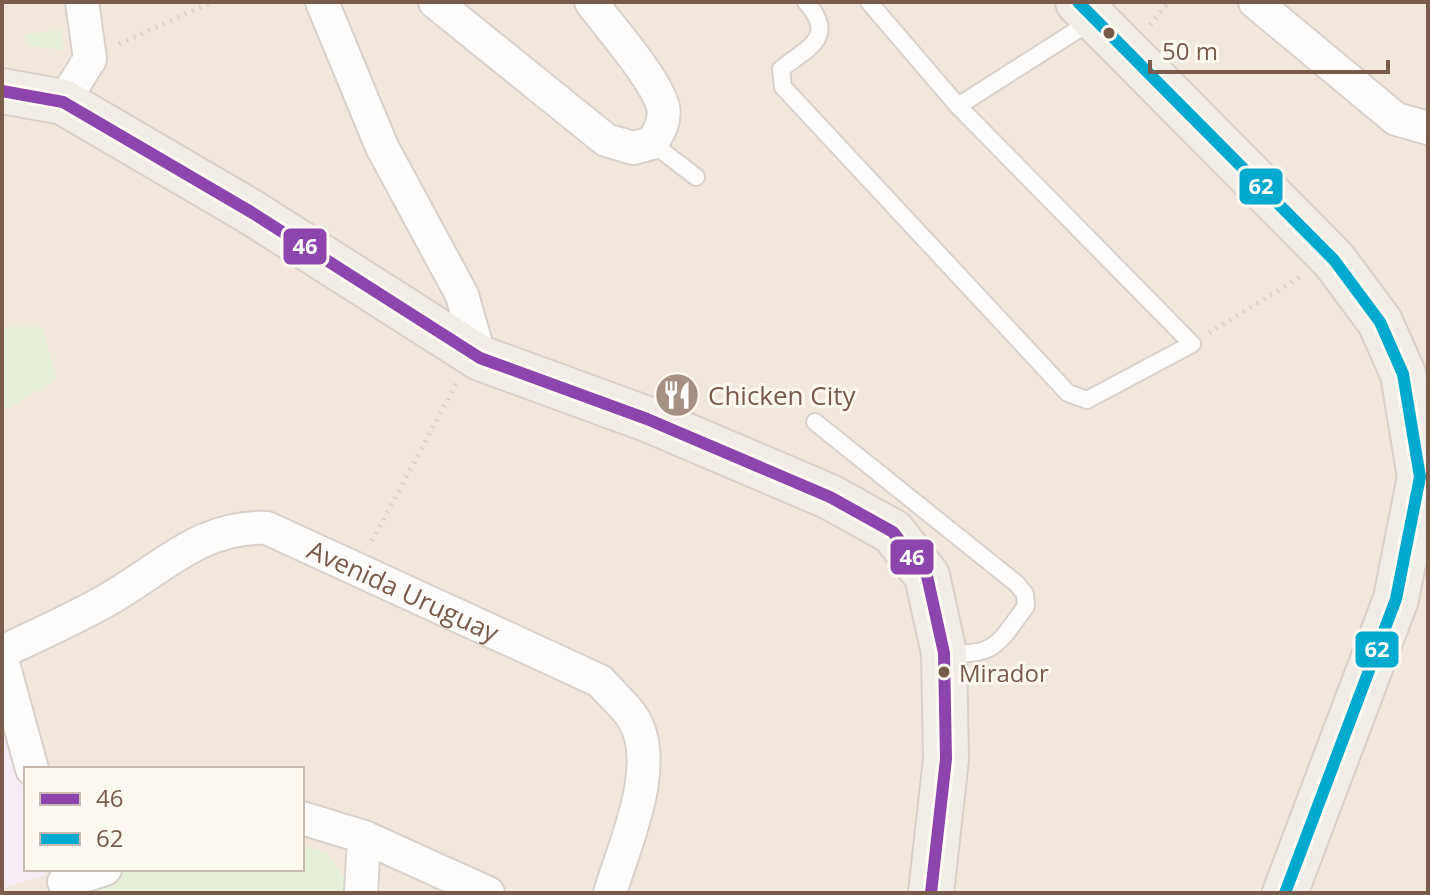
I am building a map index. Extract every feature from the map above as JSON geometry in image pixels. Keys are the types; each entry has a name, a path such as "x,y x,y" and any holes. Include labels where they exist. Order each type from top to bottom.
{"highway":[{"path":"1080,15 1334,260 1380,322 1403,374 1420,477 1396,599 1285,893"},
{"path":"2,91 63,102 251,212 468,371 675,430 830,497 893,532 927,576 944,653 946,759 931,893"}],"street":[{"path":"63,102 90,59 82,2"},
{"path":"322,2 382,147 462,295 468,371"},
{"path":"435,2 606,140 633,148 652,143 662,128 663,107 645,75 591,2"},
{"path":"1255,2 1396,119 1428,128"},
{"name":"Avenida Uruguay","path":"2,652 107,601 213,534 238,527 267,528 600,681 634,719 644,751 644,780 610,893"},
{"path":"2,660 31,767"},
{"path":"304,819 364,837 488,893"},
{"path":"361,893 364,837"},
{"path":"64,881 98,871"}],"lane":[{"path":"806,2 819,16 822,30 818,39 781,69 783,87 1068,393 1087,400 1192,344 958,106 869,2"},
{"path":"958,106 1080,15"},
{"path":"652,143 696,177"},
{"path":"815,422 1017,584 1025,594 1026,606 997,646 973,655 944,653"}],"path":[{"path":"148,32 212,2"},
{"path":"1192,344 1334,260"},
{"path":"356,569 468,371"}],"shaded area":[{"path":"2,2 1428,2 1428,893 2,893"},
{"path":"2,707 24,791 24,871 45,871 46,875 2,888"}],"green space":[{"path":"61,30 64,50 28,46 25,34"},
{"path":"2,327 42,327 57,379 2,412"},
{"path":"304,846 327,853 350,886 349,893 86,893 96,880 130,871 304,871"}],"transit line":[{"name":"62","path":"1078,2 1334,260 1380,322 1403,374 1420,477 1396,599 1285,893"},
{"name":"46","path":"2,91 63,102 251,212 480,358 647,419 830,497 893,532 927,576 944,653 946,759 931,893"}],"place":[{"name":"Chicken City","path":"677,395"},
{"name":"Mirador","path":"944,672"}]}
